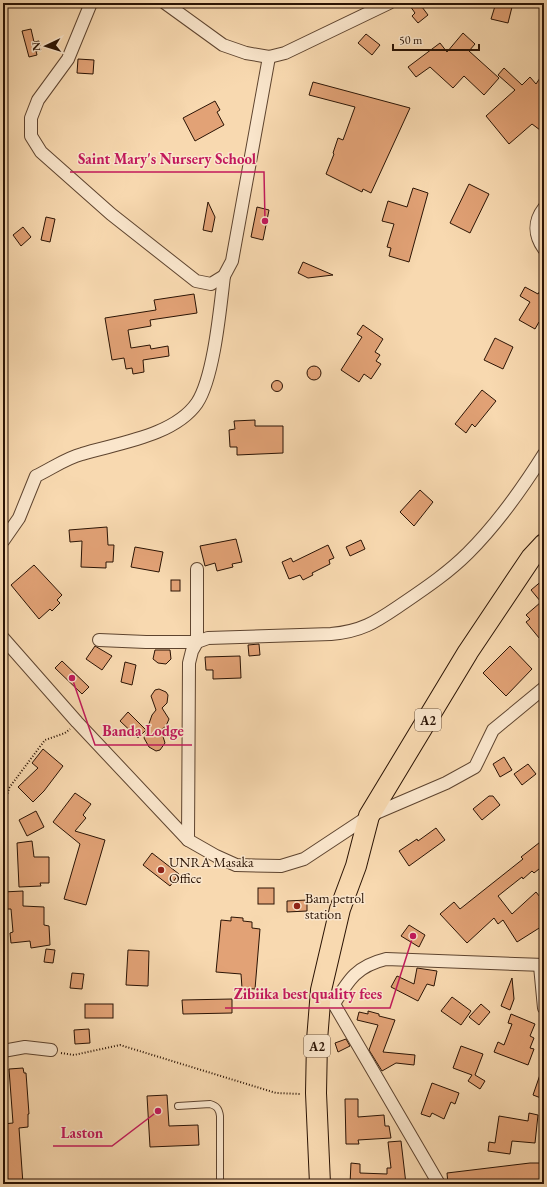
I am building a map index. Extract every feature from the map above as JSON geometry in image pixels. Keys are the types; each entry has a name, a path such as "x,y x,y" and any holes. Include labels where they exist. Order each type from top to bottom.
{"highway":[{"name":"A2","path":"320,1184 316,1093 317,1040 328,997 340,909 356,866 370,816 468,652 531,558 544,544"}],"street":[{"path":"91,3 68,59 38,100 31,118 31,136 41,152 111,214 196,281 211,284 224,276"},
{"path":"165,3 223,45 246,53 269,57 285,53 389,3"},
{"path":"3,541 19,518 36,476 80,454 122,444 175,424 196,403 206,383 224,276 232,261 269,57"},
{"path":"544,208 540,213 535,230 539,242 544,249"},
{"path":"99,640 198,642 208,638 331,634 349,632 366,627 437,580 468,553 507,508 544,454"},
{"path":"188,840 189,663 192,651 198,642 197,569"},
{"path":"3,638 77,722 188,840 216,856 236,865 281,866 304,859 370,816 446,783 475,767 493,730 544,688"},
{"path":"439,1184 328,997 346,985 356,973 370,963 386,959 542,965 544,1008"},
{"path":"3,1051 25,1047 51,1050"}],"lane":[{"path":"178,1106 210,1104 215,1105 219,1109 220,1184"}],"path":[{"path":"3,810 9,788 45,740 65,734 77,722"},
{"path":"51,1050 74,1055 120,1045 276,1093 316,1093"}],"building":[{"path":"408,3 419,3 428,15 418,23 412,16 415,13"},
{"path":"496,3 513,3 508,23 491,19"},
{"path":"31,29 34,42 39,41 41,50 36,51 37,55 29,57 22,31"},
{"path":"463,33 475,44 469,51 499,78 484,95 464,76 453,88 430,67 416,77 408,67 440,43 447,52"},
{"path":"366,34 380,45 372,55 358,43"},
{"path":"78,59 94,60 93,74 77,73"},
{"path":"504,68 522,85 530,77 536,84 544,72 544,133 532,124 509,144 486,116 515,90 498,75"},
{"path":"313,82 410,108 371,193 363,189 362,192 326,174 334,154 333,153 338,138 343,140 355,107 309,95"},
{"path":"215,101 220,110 217,112 224,125 195,141 183,118"},
{"path":"469,184 489,194 470,233 450,223"},
{"path":"413,188 428,193 409,262 389,256 391,248 387,247 394,224 382,221 388,201 407,207"},
{"path":"208,202 215,217 212,232 203,230"},
{"path":"257,207 269,210 263,240 251,237"},
{"path":"46,217 55,219 50,242 41,240"},
{"path":"23,227 31,237 21,246 13,235"},
{"path":"303,262 333,275 308,278 298,273"},
{"path":"544,284 544,325 539,322 535,329 519,320 530,302 520,296 525,287 538,294"},
{"path":"194,294 197,313 150,320 151,326 128,330 131,348 150,345 151,349 168,346 169,356 143,360 144,372 133,374 132,368 126,369 124,358 112,360 105,318 156,310 154,300"},
{"path":"363,325 383,339 375,352 380,355 376,361 381,364 371,379 364,374 359,382 341,370 362,337 357,334"},
{"path":"495,338 513,347 503,369 484,360"},
{"path":"311,366 317,366 321,370 321,376 317,380 311,380 307,376 307,370"},
{"path":"277,380 281,382 283,386 281,390 277,392 273,390 271,386 273,382"},
{"path":"482,390 496,401 475,427 472,424 466,433 455,424"},
{"path":"255,420 255,426 283,426 283,453 237,455 237,447 230,447 229,430 235,429 234,421"},
{"path":"420,490 433,502 414,526 400,512"},
{"path":"107,527 108,545 114,545 113,562 106,562 106,568 81,567 82,541 70,542 69,530"},
{"path":"236,539 242,562 232,564 233,567 217,571 215,563 205,566 200,546"},
{"path":"361,540 365,549 350,556 346,547"},
{"path":"328,545 334,558 329,560 330,564 312,573 313,575 303,580 300,575 289,579 282,562 291,558 293,562"},
{"path":"135,547 163,552 159,572 131,567"},
{"path":"34,565 62,595 57,600 60,603 52,611 50,609 39,619 11,585"},
{"path":"544,579 544,644 526,622 530,619 526,615 541,602 531,590"},
{"path":"171,580 180,580 180,591 171,591"},
{"path":"259,644 260,655 249,656 248,645"},
{"path":"95,646 112,656 102,670 86,659"},
{"path":"510,646 532,669 506,696 483,673"},
{"path":"155,650 170,650 171,659 166,664 158,663 153,659"},
{"path":"240,656 241,678 213,679 213,670 206,670 205,657"},
{"path":"62,661 89,687 82,694 55,668"},
{"path":"125,662 136,665 132,685 121,682"},
{"path":"159,689 166,692 168,695 167,703 162,708 169,719 166,726 161,730 165,743 160,750 156,751 149,747 144,738 152,715 156,710 151,696 155,690"},
{"path":"128,712 146,730 138,738 120,721"},
{"path":"43,749 63,766 44,791 33,802 18,787 38,768 32,763"},
{"path":"504,757 512,770 500,777 493,764"},
{"path":"528,764 536,774 522,785 514,774"},
{"path":"75,793 91,804 83,815 86,818 75,831 105,840 86,905 64,899 80,844 53,822"},
{"path":"489,796 493,796 500,805 482,820 473,809"},
{"path":"36,811 44,827 27,836 19,820"},
{"path":"436,828 445,840 409,866 399,851 417,839 418,841"},
{"path":"544,839 544,865 534,873 532,871 523,879 522,877 498,896 512,914 536,892 544,902 544,925 517,942 503,920 498,924 494,918 467,943 440,914 454,902 460,909 523,859 521,857"},
{"path":"32,841 34,857 49,857 49,883 40,883 41,886 19,887 17,843"},
{"name":"UNRA Masaka Office","path":"152,853 179,874 170,886 143,865"},
{"path":"258,888 274,888 274,904 258,904"},
{"path":"23,891 23,906 44,907 44,925 49,926 50,945 31,948 30,941 11,943 10,933 13,932 11,909 3,909 3,892"},
{"name":"Bam petrol station","path":"307,900 307,911 287,912 287,901"},
{"path":"231,917 243,918 243,921 252,922 252,928 260,929 255,989 242,988 241,974 216,972 221,920 231,921"},
{"path":"409,925 425,935 419,947 401,936"},
{"path":"46,949 55,950 53,963 44,962"},
{"path":"128,950 149,951 148,986 126,985"},
{"path":"417,968 437,971 434,986 427,984 418,1001 391,987 397,976 414,984"},
{"path":"72,973 84,974 82,989 70,988"},
{"path":"512,978 514,999 510,1010 501,1006"},
{"path":"452,997 471,1011 461,1025 441,1011"},
{"path":"232,999 232,1013 183,1014 182,1000"},
{"path":"85,1004 113,1004 113,1018 85,1018"},
{"path":"481,1004 490,1012 479,1025 469,1017"},
{"path":"368,1011 379,1014 379,1016 395,1020 383,1052 415,1055 414,1065 396,1063 382,1071 369,1050 378,1025 357,1020 359,1012 368,1014"},
{"path":"511,1014 535,1024 530,1036 534,1038 530,1048 534,1049 528,1065 494,1052 498,1042 504,1045 512,1024 508,1023"},
{"path":"89,1029 90,1043 75,1044 74,1030"},
{"path":"346,1039 350,1046 338,1052 335,1043"},
{"path":"461,1046 483,1054 475,1075 485,1081 480,1089 468,1081 472,1075 453,1068"},
{"path":"543,1066 544,1089 541,1098 533,1095"},
{"path":"23,1068 24,1073 26,1073 29,1114 28,1127 19,1128 23,1184 4,1184 3,1124 13,1123 9,1069"},
{"path":"432,1083 459,1093 455,1104 451,1102 444,1119 432,1113 430,1117 421,1114"},
{"path":"167,1095 169,1126 198,1125 199,1145 150,1147 147,1096"},
{"path":"345,1099 358,1099 358,1117 384,1115 385,1126 389,1126 391,1138 358,1140 359,1144 346,1144"},
{"path":"529,1113 538,1115 535,1143 512,1141 510,1154 488,1151 489,1142 495,1143 499,1116 528,1121"},
{"path":"401,1141 406,1184 350,1184 351,1163 360,1164 360,1173 387,1174 387,1168 391,1168 388,1142"},
{"path":"530,1163 544,1163 542,1184 530,1182 530,1184 448,1184 447,1173"}],"place":[{"name":"Saint Mary's Nursery School","path":"265,221"},
{"name":"Banda Lodge","path":"72,678"},
{"name":"UNRA Masaka Office","path":"161,870"},
{"name":"Bam petrol station","path":"297,906"},
{"name":"Zibiika best quality fees","path":"413,936"},
{"name":"Laston","path":"158,1111"}]}
